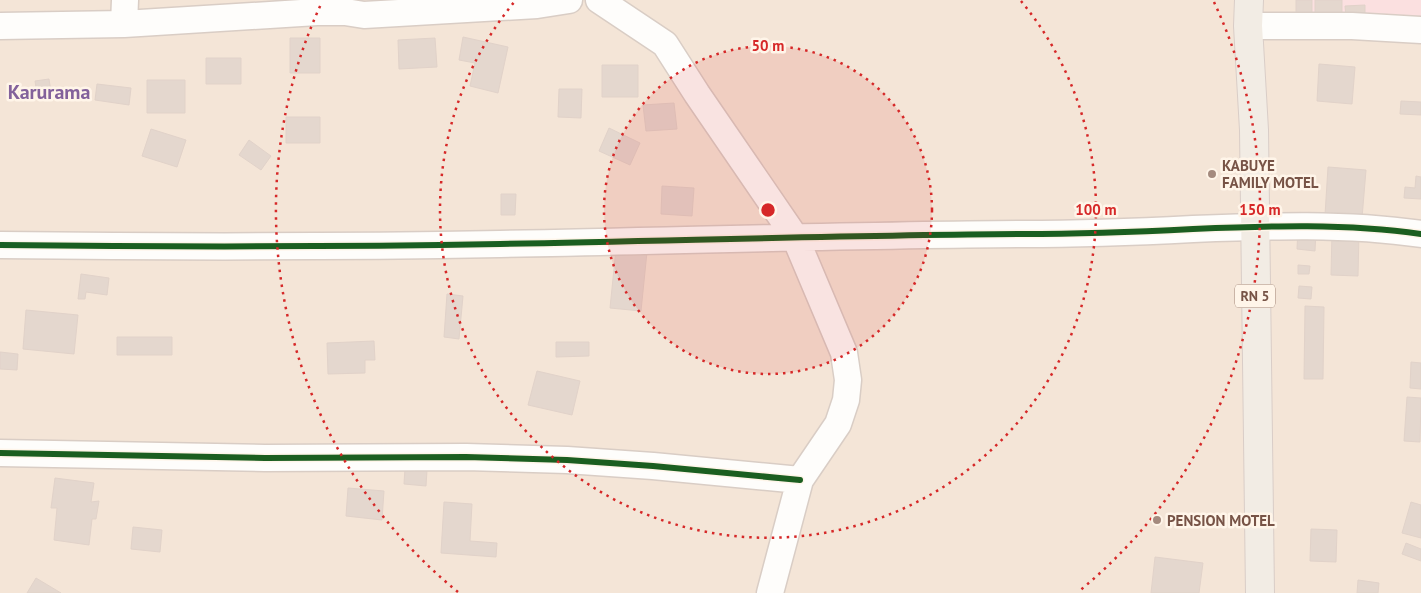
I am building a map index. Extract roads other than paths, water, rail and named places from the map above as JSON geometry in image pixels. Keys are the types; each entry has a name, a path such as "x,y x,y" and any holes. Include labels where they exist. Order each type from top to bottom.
{"main road":[{"name":"RN 5","path":"1248,13 1254,130 1260,593"}],"street":[{"path":"0,26 124,12 345,6 364,15 537,5 569,0"},
{"path":"599,0 665,44 795,237 844,353 848,380 846,400 838,424 800,480 770,593"},
{"path":"1248,13 1352,26 1421,30"},
{"path":"0,246 237,247 499,244 795,237 1083,234 1254,226 1375,228 1421,234"},
{"path":"0,453 265,458 466,457 567,460 800,480"}],"place":[{"name":"KABUYE FAMILY MOTEL","path":"1212,174"},
{"name":"PENSION MOTEL","path":"1157,520"}],"district":[{"name":"Karurama","path":"49,92"}]}
